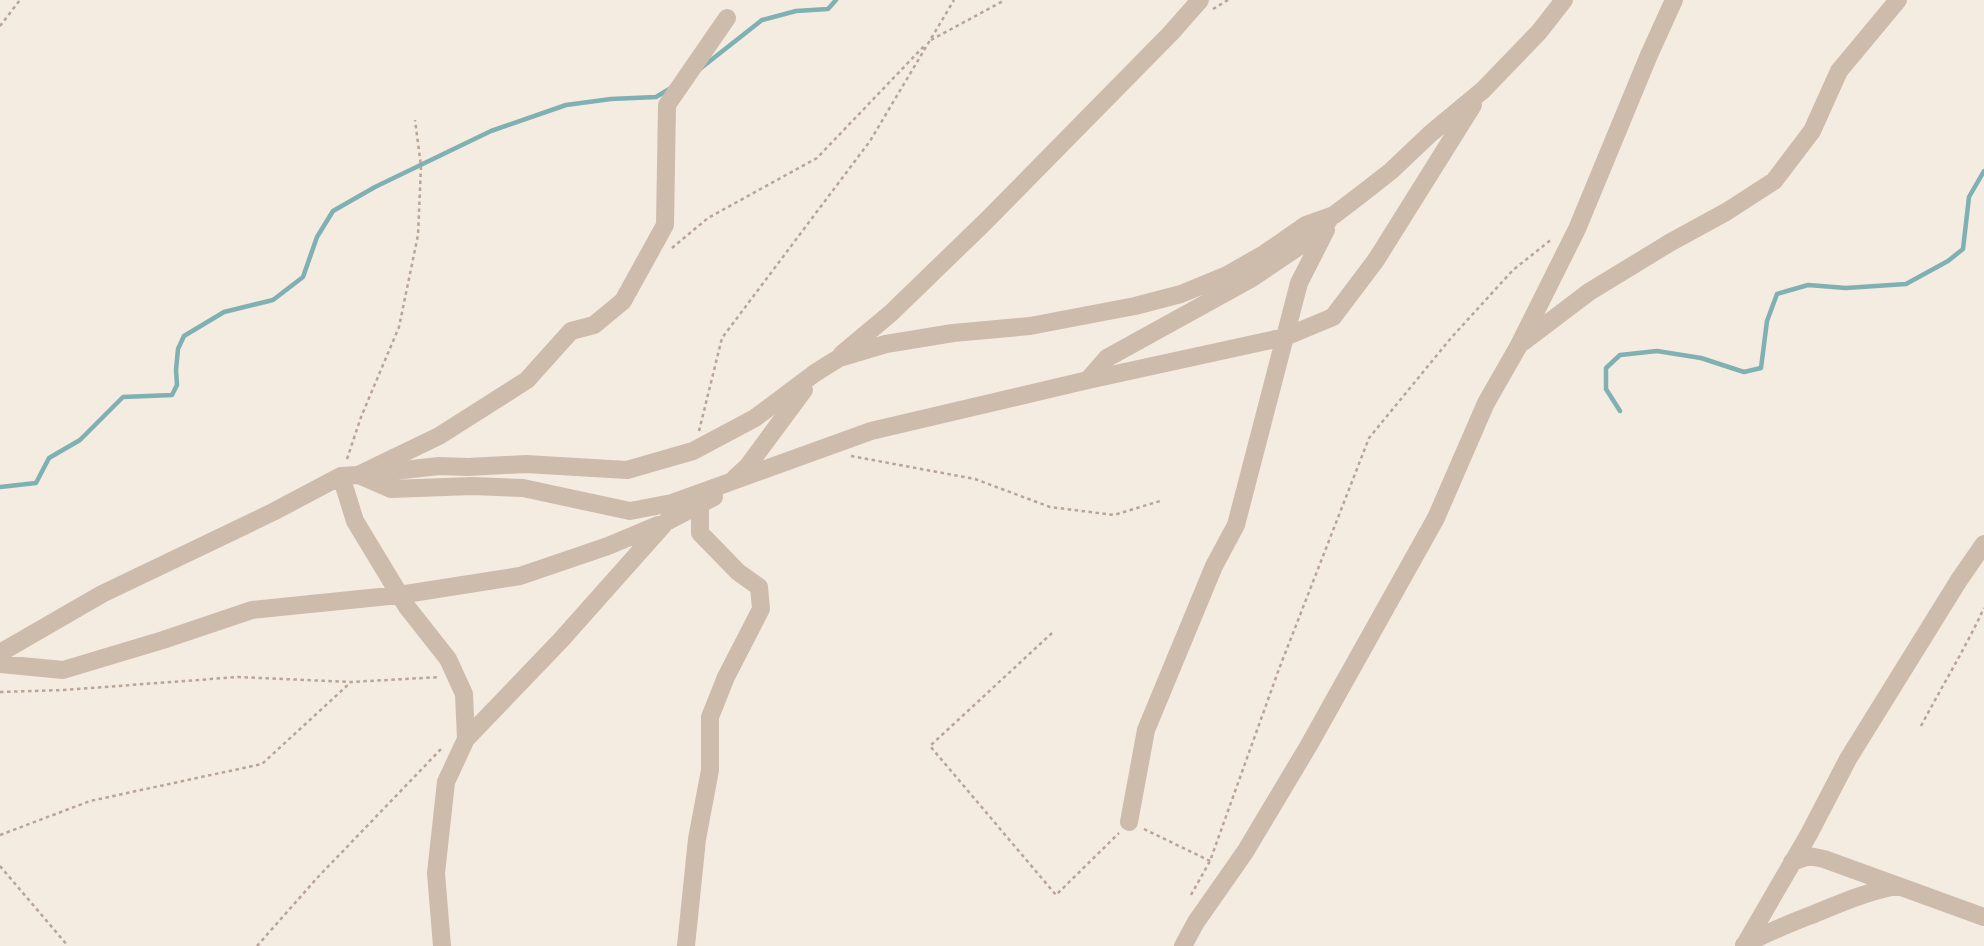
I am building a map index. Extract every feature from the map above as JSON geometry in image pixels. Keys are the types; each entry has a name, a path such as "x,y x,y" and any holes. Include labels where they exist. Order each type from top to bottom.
{"street":[{"path":"0,664 63,670 252,610 399,595 520,576 608,546 700,505 716,495 747,467 798,396 952,254 1171,33 1200,0"},
{"path":"1088,380 1107,358 1252,278 1310,239 1334,215 1391,171 1483,90 1539,32 1564,0"},
{"path":"1183,946 1196,922 1257,832 1344,684 1436,518 1486,403 1577,229 1674,0"},
{"path":"1518,346 1588,292 1774,181 1812,131 1839,71 1898,0"},
{"path":"0,653 102,594 349,475 439,436 527,380 571,331 594,325 623,301 665,225 667,105 727,18"},
{"path":"349,475 391,489 472,486 523,488 630,511 672,503 871,431 1285,337 1332,317 1376,260 1483,90"},
{"path":"349,475 439,466 526,464 627,470 694,451 755,418 839,358 886,344 953,333 1030,326 1135,306 1181,294 1227,275 1306,225 1334,215"},
{"path":"1129,822 1146,730 1214,566 1236,525 1299,283 1334,215"},
{"path":"349,475 355,521 399,595 448,659 456,676 464,694 467,739"},
{"path":"686,946 697,839 710,770 710,717 726,677 761,609 759,587 738,572 700,533 700,505"},
{"path":"442,946 436,873 446,782 467,739 561,640 666,522"},
{"path":"1744,946 1848,759 1959,579 1984,544"},
{"path":"1792,862 1809,856 1824,859 1984,917"},
{"path":"1744,946 1769,932 1840,904 1883,888 1900,886"}],"path":[{"path":"0,26 20,0"},
{"path":"694,451 723,338 870,141 954,0"},
{"path":"666,254 708,218 817,158 930,40 1006,0"},
{"path":"349,475 361,417 399,327 418,235 421,166 415,120"},
{"path":"1191,895 1210,861 1279,668 1369,438 1451,338 1513,270 1553,239"},
{"path":"843,455 975,479 1050,507 1114,515 1160,501"},
{"path":"1921,726 1984,608"},
{"path":"1052,633 930,746 1056,895 1129,822 1210,861"},
{"path":"0,692 238,677 351,682 456,676"},
{"path":"0,835 90,801 262,764 351,682"},
{"path":"257,946 318,877 443,747"},
{"path":"0,866 68,946"}],"waterway":[{"path":"701,68 762,20 796,11 828,9 836,0"},
{"path":"0,487 36,483 49,458 80,440 123,397 172,395 177,385 178,349 184,336 224,312 273,300 303,277 317,237 333,211 375,187 491,131 566,105 656,97 671,88"},
{"path":"1620,411 1606,389 1606,368 1620,355 1657,351 1701,358 1744,372 1761,368 1767,321 1777,294 1808,285 1846,288 1906,284 1948,261 1963,249 1969,197 1984,171"}]}
